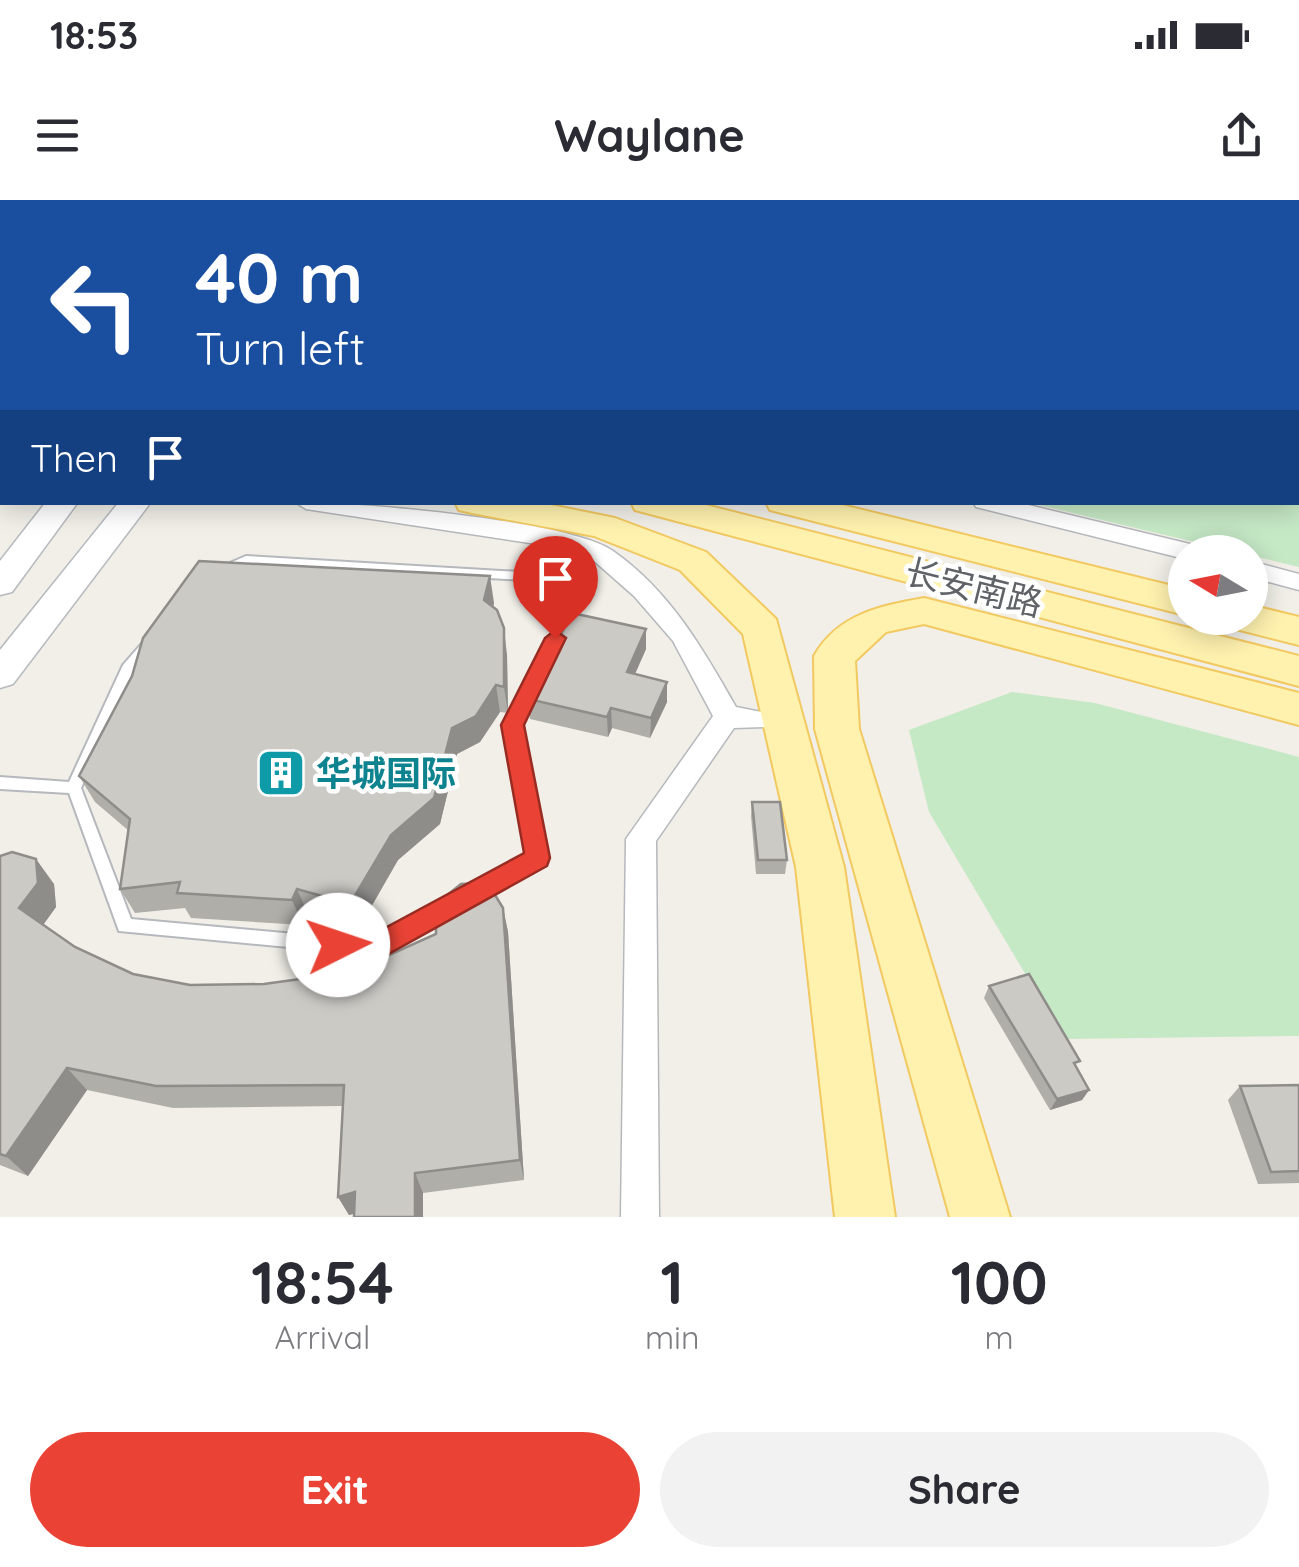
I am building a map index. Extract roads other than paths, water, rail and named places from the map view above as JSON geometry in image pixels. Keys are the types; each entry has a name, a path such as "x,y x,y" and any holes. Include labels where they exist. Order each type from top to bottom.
{"main road":[{"path":"0,584 62,505"},
{"path":"0,675 134,505"},
{"path":"488,505 602,526 693,562 762,628 820,866 865,1217"},
{"name":"长安南路","path":"660,505 1299,670"},
{"name":"长安南路","path":"795,505 1168,598"},
{"path":"908,505 1168,572"},
{"path":"1268,597 1299,605"},
{"path":"980,1217 838,729 834,656 874,621 924,611 1299,709"},
{"path":"1268,623 1299,630"}],"street":[{"path":"326,505 552,539 602,554 642,590 683,636 742,719 641,839 640,1217"},
{"path":"996,505 1168,547"},
{"path":"1268,573 1299,582"}],"lane":[{"path":"246,560 584,579 512,725 538,858 373,948 125,926 74,788 128,668 206,578 246,560"},
{"path":"0,783 74,788"}],"place":[{"name":"华城国际","path":"281,773"}]}
